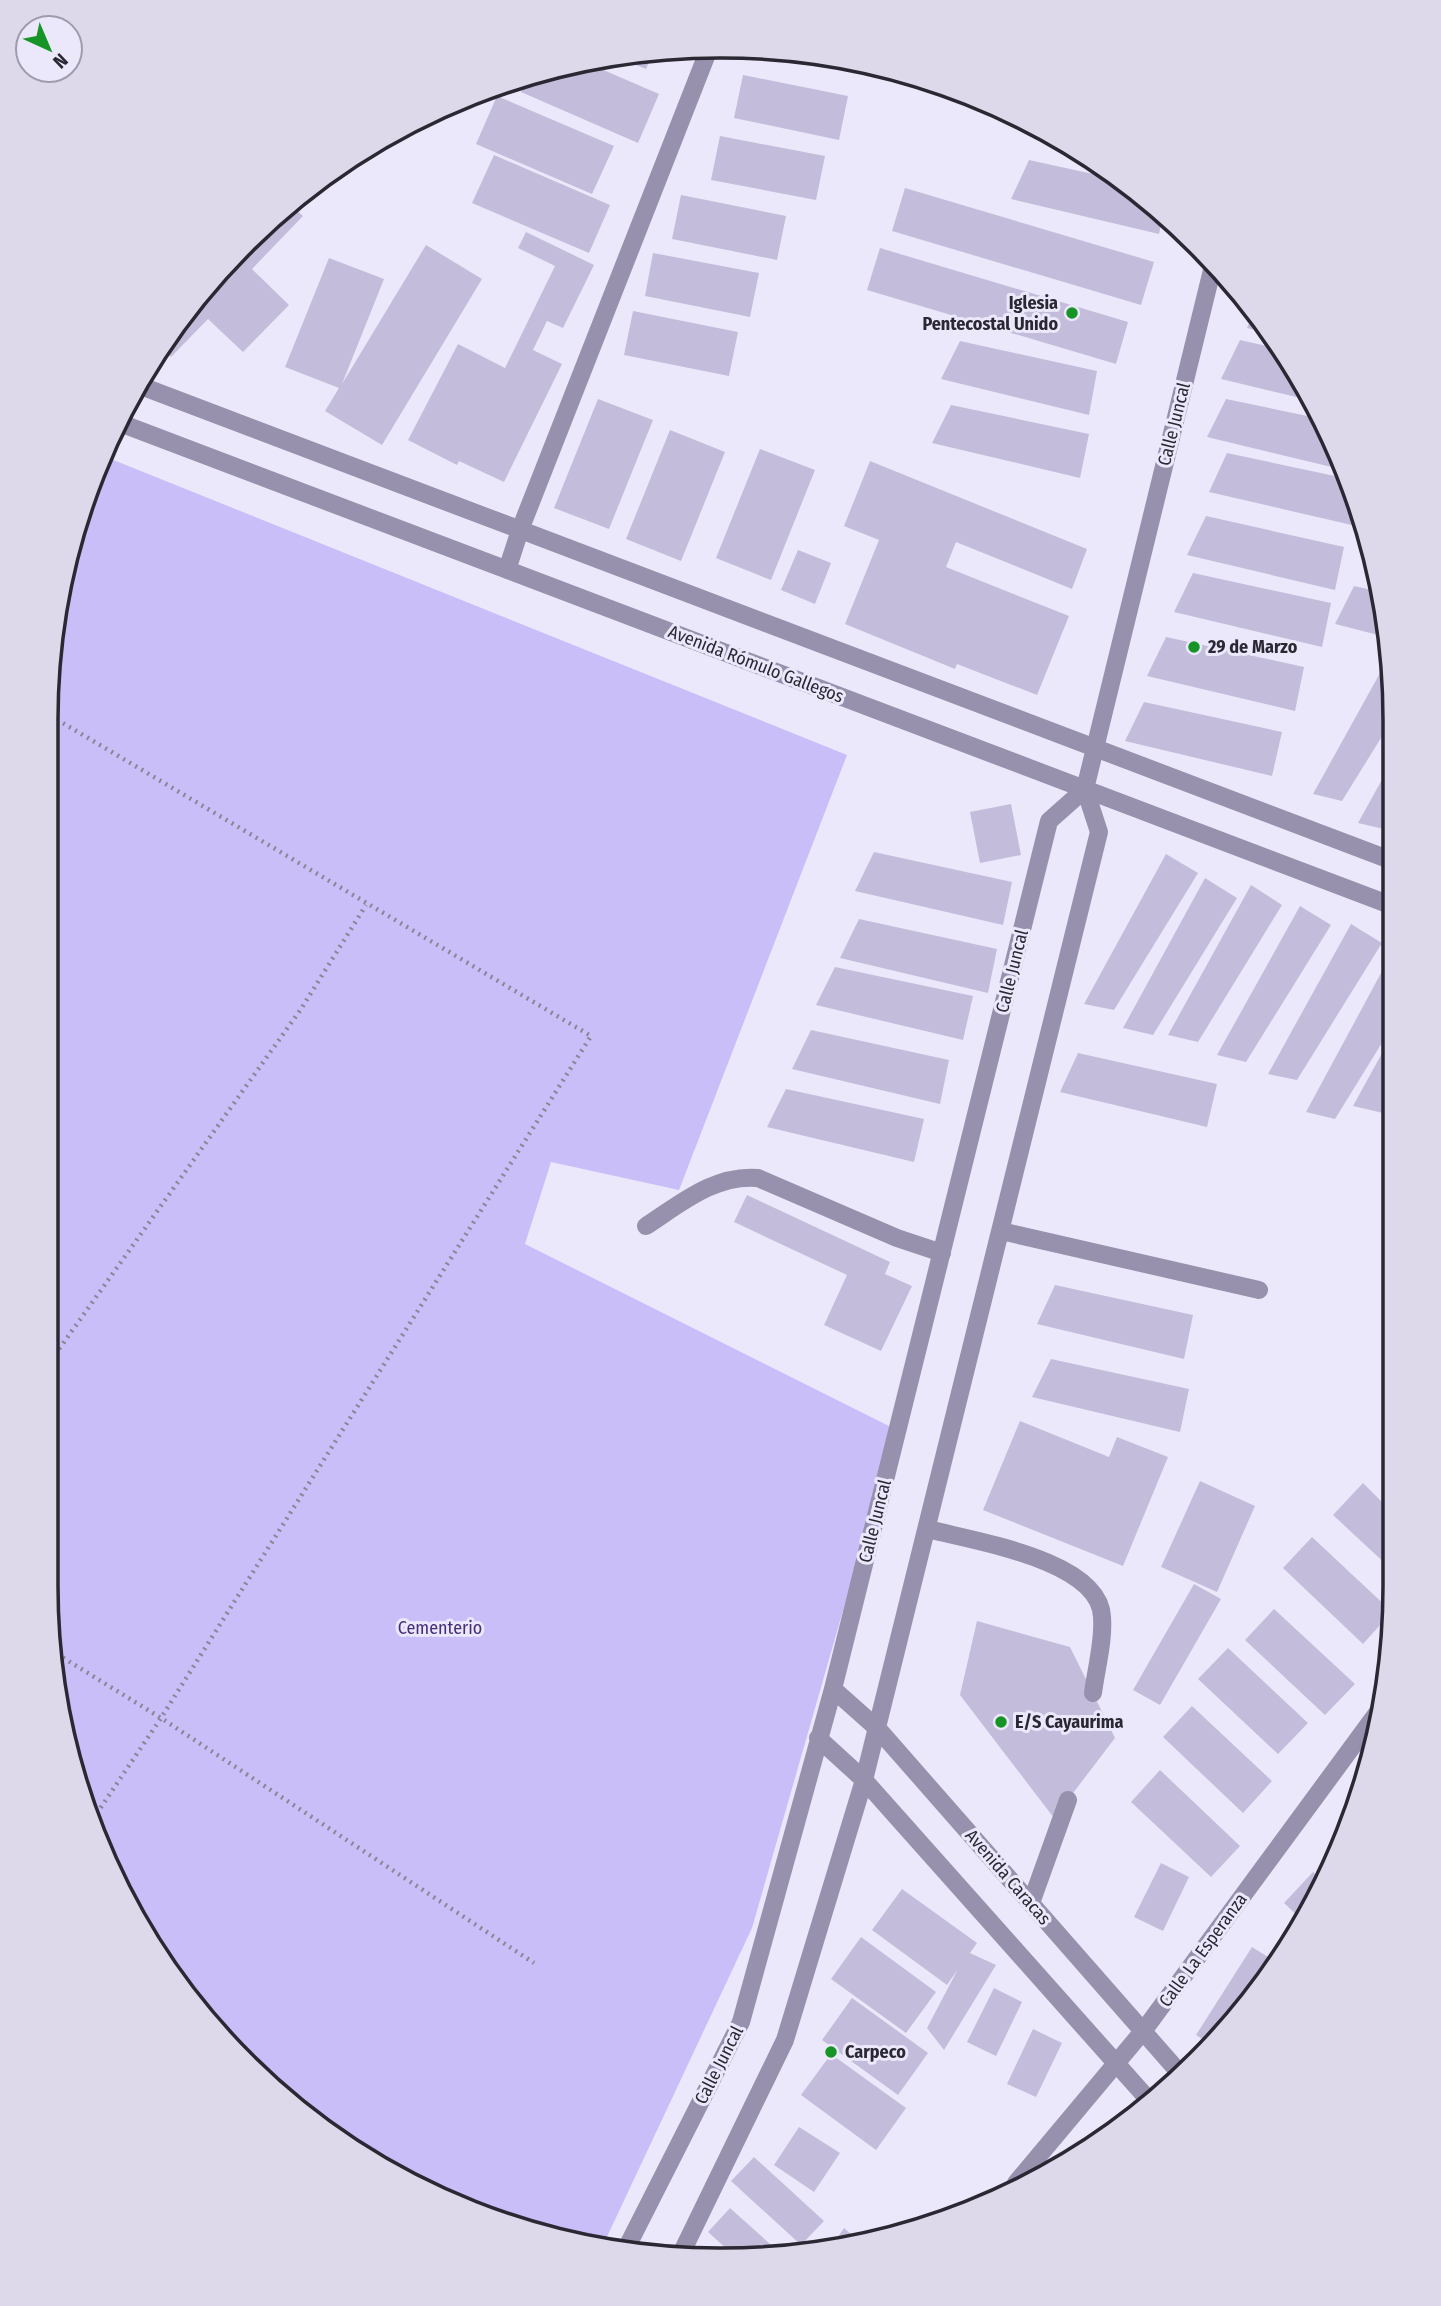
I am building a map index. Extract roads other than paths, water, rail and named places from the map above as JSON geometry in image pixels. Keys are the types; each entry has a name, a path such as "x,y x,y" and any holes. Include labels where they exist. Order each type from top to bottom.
{"street":[{"path":"507,570 520,530 705,58"},
{"name":"Calle Juncal","path":"629,2242 741,2022 833,1689 1049,821 1085,789 1211,275"},
{"path":"147,388 1383,857"},
{"name":"Avenida Rómulo Gallegos","path":"127,426 1383,901"},
{"path":"684,2247 785,2040 864,1780 1099,832 1085,789"},
{"path":"646,1226 704,1189 741,1176 758,1178 897,1238 942,1253"},
{"path":"1001,1231 1259,1290"},
{"path":"928,1529 1055,1563 1087,1584 1103,1615 1093,1693"},
{"name":"Avenida Caracas","path":"833,1689 878,1729 1175,2067"},
{"name":"Calle La Esperanza","path":"1022,2176 1115,2060 1144,2030 1369,1724"},
{"path":"818,1738 864,1780 1144,2095"},
{"path":"1031,1903 1068,1800"}],"place":[{"name":"Iglesia Pentecostal Unido","path":"1072,313"},
{"name":"29 de Marzo","path":"1194,647"},
{"name":"E/S Cayaurima","path":"1001,1722"},
{"name":"Carpeco","path":"831,2052"}],"park label":[{"name":"Cementerio","path":"440,1628"}]}
